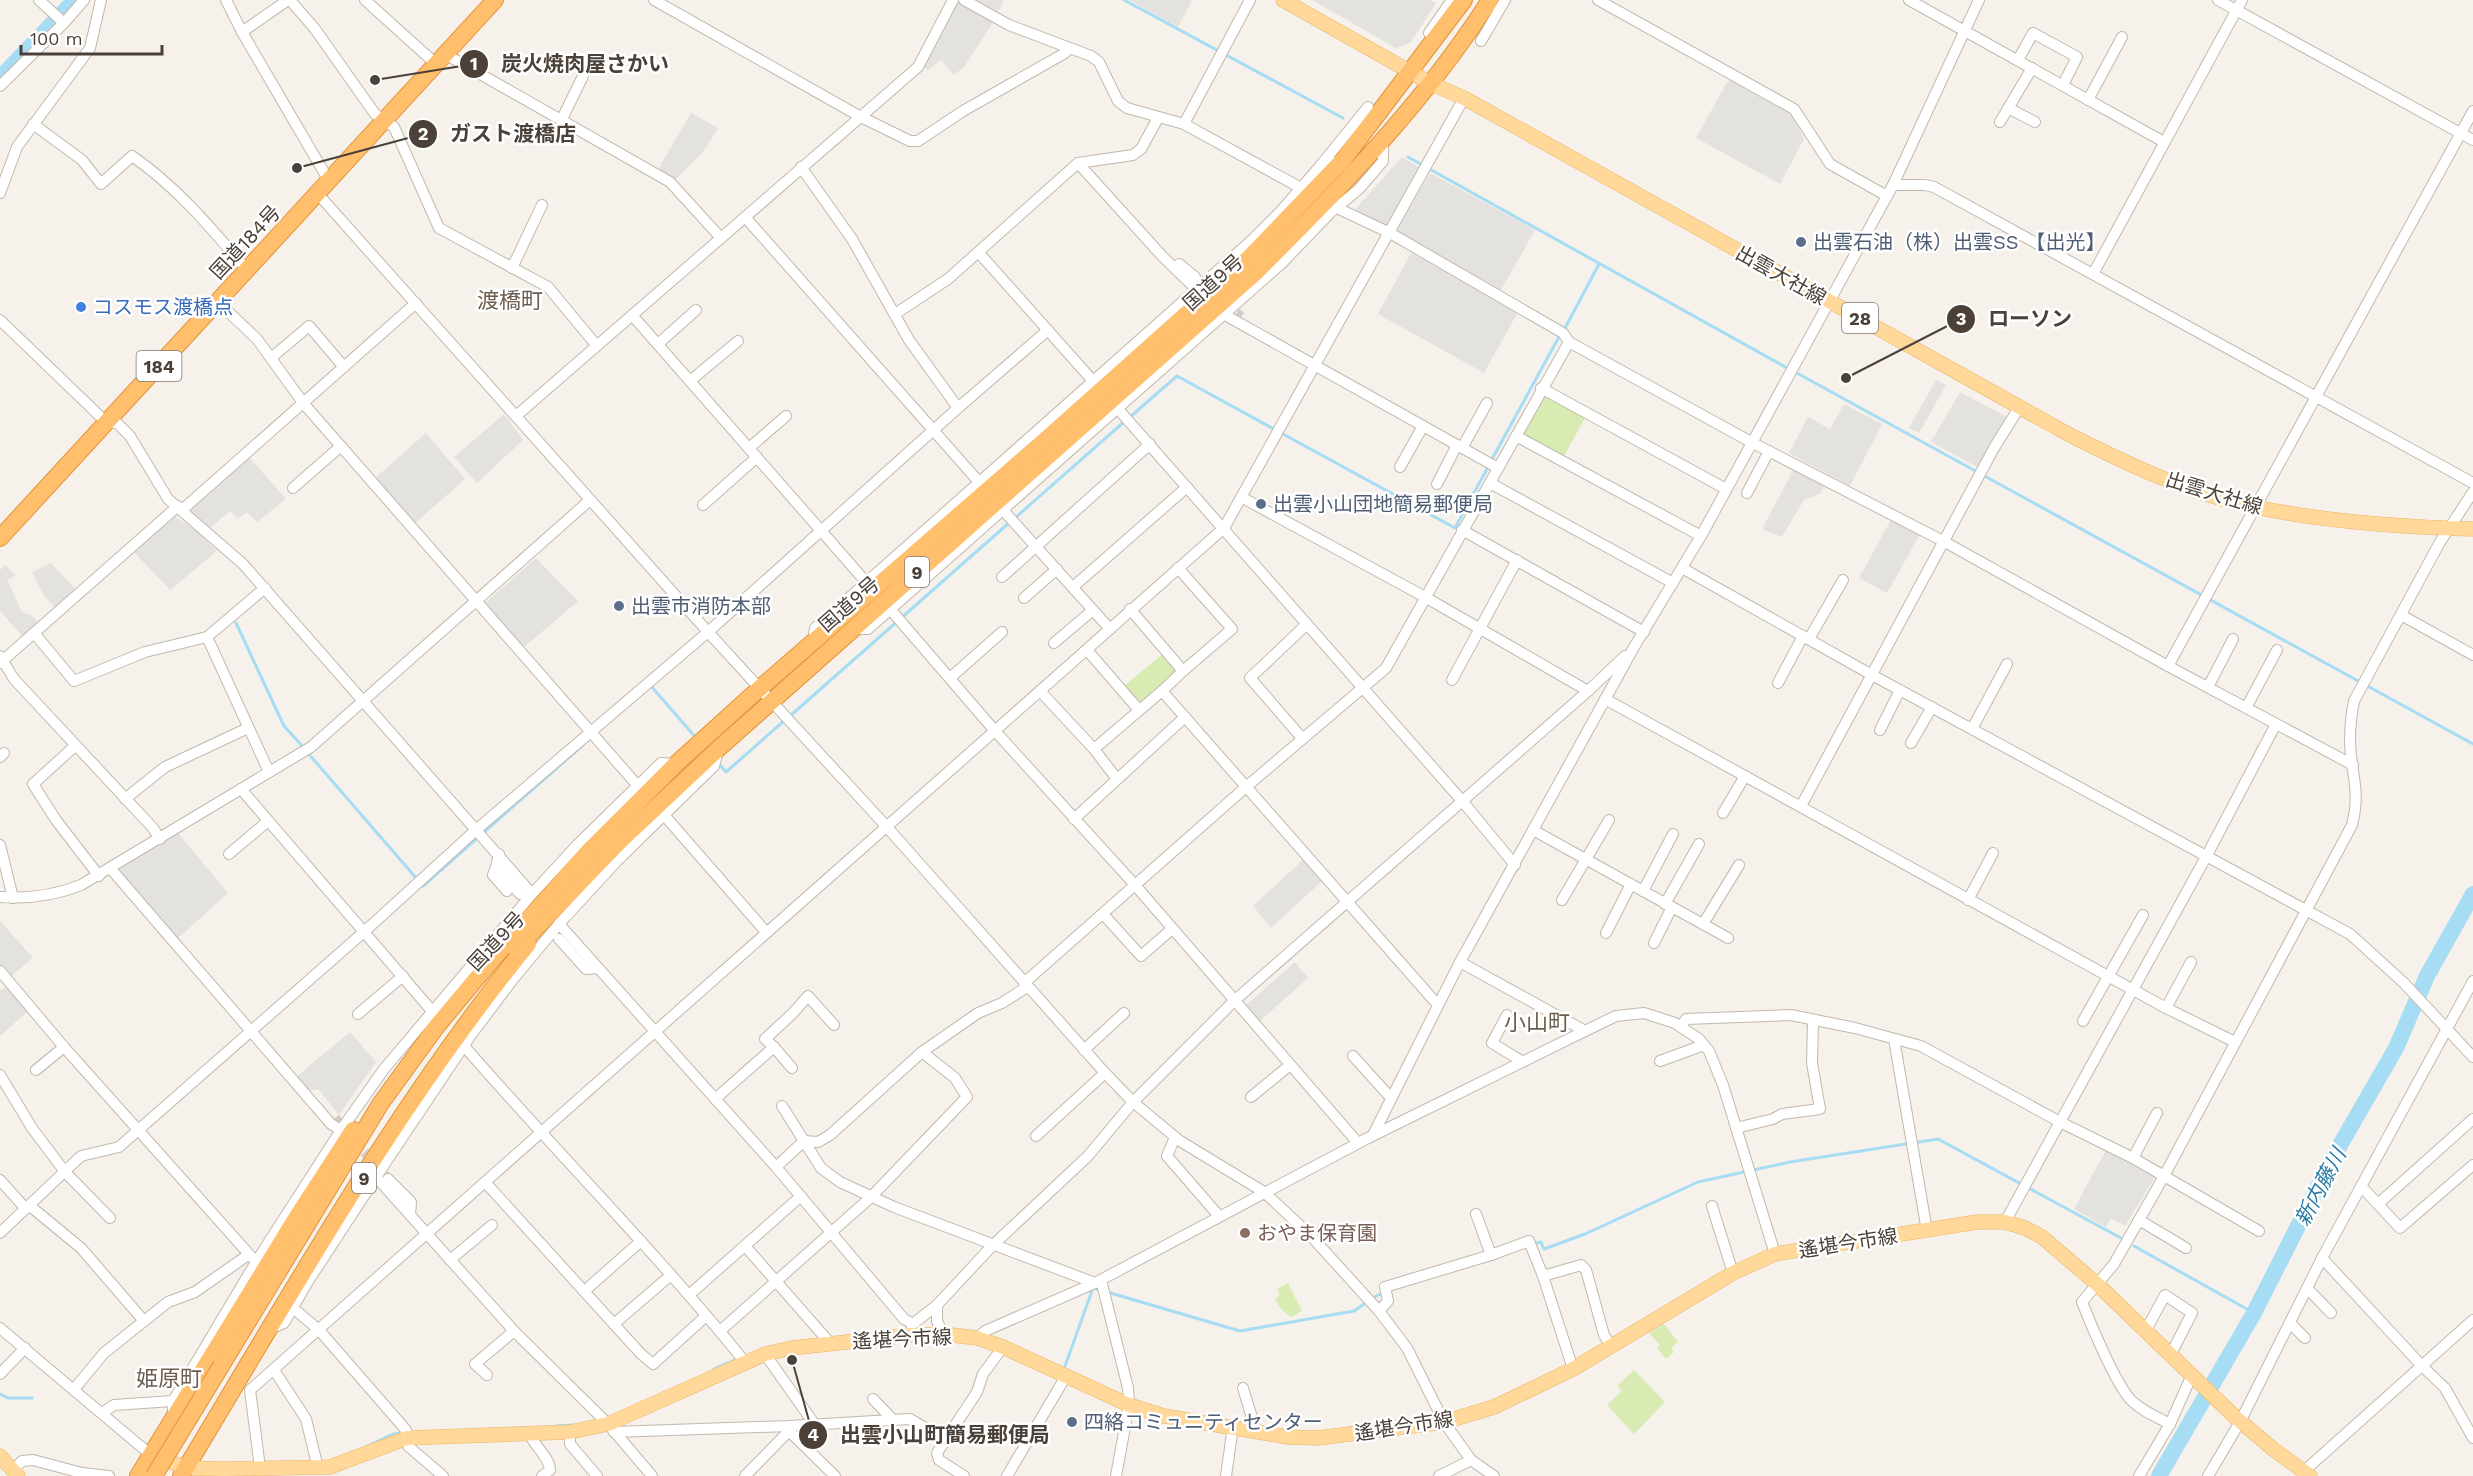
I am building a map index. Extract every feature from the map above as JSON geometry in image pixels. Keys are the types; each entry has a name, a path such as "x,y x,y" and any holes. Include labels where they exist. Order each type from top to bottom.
{"highway":[{"name":"国道184号","path":"0,538 495,0"},
{"name":"国道9号","path":"352,1153 402,1083 512,952 619,842 719,748 813,642 1247,260 1343,160 1412,71 1436,27 1464,0"},
{"name":"国道9号","path":"154,1476 435,1018 492,960 589,851 676,764 853,629 954,546 1069,438 1287,242 1330,199 1430,83 1490,0"},
{"name":"9","path":"184,1472 344,1208 420,1091 504,974 562,902"},
{"name":"9","path":"138,1476 173,1409 235,1318 298,1215 363,1115 435,1018"}],"main road":[{"name":"出雲大社線","path":"1283,0 1430,83 1464,98 2132,466 2253,507 2313,517 2473,529"},
{"name":"遙堪今市線","path":"151,1455 184,1472 312,1470 340,1464 383,1445 407,1438 570,1432 611,1428 765,1354 912,1330 977,1338 1003,1347 1129,1405 1164,1416 1288,1437 1318,1438 1444,1422 1494,1407 1573,1369 1732,1273 1775,1254 1977,1222 2005,1222 2025,1228 2042,1237 2097,1284 2237,1419 2306,1474"},
{"path":"0,1456 8,1474"}],"street":[{"path":"39,0 64,23"},
{"path":"0,86 84,0"},
{"path":"0,193 16,147 90,48 101,0"},
{"path":"226,0 324,188 416,303 764,695 886,826 1105,1073 1133,1102 1175,1137 1214,1164 1264,1192 1310,1235 1379,1311 1407,1348 1444,1422 1472,1460 1494,1476"},
{"path":"242,32 289,0 315,29 375,114 394,128 439,228 548,287 597,346"},
{"path":"365,0 440,59 561,121 670,182 721,238"},
{"path":"654,0 861,117 910,141 918,141 963,111 1070,48"},
{"path":"516,416 918,67 953,0"},
{"path":"964,0 1009,25 1091,56 1099,62 1118,102 1127,108 1184,124 1301,188"},
{"path":"1184,124 1250,0"},
{"path":"1436,27 1452,0"},
{"path":"1481,41 1505,0"},
{"path":"1598,0 1794,109 1830,164 1887,196"},
{"path":"1909,0 2164,142"},
{"path":"1373,1135 1437,1004 1634,647 1701,536 1893,185 1979,0"},
{"path":"2218,0 2473,140"},
{"path":"2093,274 2242,0"},
{"path":"2018,60 2033,33 2077,57 2063,86"},
{"path":"2088,100 2122,37"},
{"path":"2000,122 2032,68"},
{"path":"561,121 583,76"},
{"path":"268,1471 250,1390 1224,528 1464,98"},
{"path":"813,642 815,628 1251,241 1301,188 1368,107"},
{"path":"2008,108 2035,122"},
{"path":"2168,666 2253,507 2473,111"},
{"path":"894,314 948,279 1078,163 1133,155 1141,149 1158,118"},
{"path":"33,124 82,160 101,184 132,156 160,176 183,197 247,270"},
{"path":"853,629 868,629 954,546 1003,510 1282,263 1359,189 1383,161 1383,137"},
{"path":"1321,165 1343,160"},
{"path":"1078,163 1155,248 1196,289"},
{"path":"801,167 852,239 909,340 958,408"},
{"path":"1893,185 1934,187 2473,483"},
{"path":"512,268 542,206"},
{"path":"1337,208 1390,233 1563,333 1569,342 1751,442 1943,541 2168,666 2353,765"},
{"path":"745,217 979,482"},
{"path":"1247,260 1251,241"},
{"path":"1282,263 1287,242"},
{"path":"1155,248 1162,249 1195,278"},
{"path":"979,253 1093,381"},
{"path":"218,302 257,339 304,404 638,786"},
{"path":"160,839 14,679 1,660 304,404 416,303"},
{"path":"658,344 696,310"},
{"path":"632,315 866,582"},
{"path":"1225,315 1498,468"},
{"path":"1241,317 1278,337 1281,347"},
{"path":"0,320 107,423 117,423 130,436 160,488 233,553 532,894"},
{"path":"271,358 309,326 344,368"},
{"path":"1148,348 1157,326"},
{"path":"0,1233 81,1156 119,1147 365,931 477,829 708,632 1048,330"},
{"path":"690,381 738,341"},
{"path":"1172,361 1177,342"},
{"path":"776,1167 804,1141 818,1142 830,1135 922,1052 978,1013 1002,1003 1026,985 1246,787 1386,668 1541,388 1569,342"},
{"path":"1541,388 1726,489"},
{"path":"1437,484 1487,403"},
{"path":"1801,806 1943,541 2020,406"},
{"path":"1118,409 1463,801 1515,865"},
{"path":"703,505 786,416"},
{"path":"1044,441 1048,422"},
{"path":"1400,467 1423,426"},
{"path":"1516,436 1701,536"},
{"path":"1065,455 1069,438"},
{"path":"1002,578 1150,444"},
{"path":"293,488 341,446"},
{"path":"1747,493 1769,451"},
{"path":"1490,483 1673,583"},
{"path":"1073,587 1187,487"},
{"path":"2170,1424 2130,1399 2119,1382 2082,1302 2114,1264 2164,1176 2352,825 2357,789 2350,721 2354,701 2440,542 2473,492"},
{"path":"1241,498 1425,597 1588,691"},
{"path":"0,897 37,898 59,894 99,876 311,747 590,500"},
{"path":"1003,510 1110,629"},
{"path":"931,540 933,522"},
{"path":"1462,530 1644,632"},
{"path":"1452,680 1517,560"},
{"path":"1094,749 1232,629 1178,568"},
{"path":"1682,568 1872,675 2350,934 2404,983 2473,1057"},
{"path":"1024,598 1057,570"},
{"path":"1778,683 1843,580"},
{"path":"33,633 74,681 145,652 207,637 264,588"},
{"path":"890,609 995,731 1135,885 1358,1143"},
{"path":"1130,609 1183,671"},
{"path":"1054,643 1093,610"},
{"path":"2401,615 2473,655"},
{"path":"1302,738 1250,678 1307,624"},
{"path":"950,678 1002,632"},
{"path":"207,637 268,772"},
{"path":"2208,687 2233,639"},
{"path":"559,924 592,969 654,1032 776,1167 912,1330 992,1246 1088,1156 1133,1102 1234,1001 1588,691 1634,647"},
{"path":"1087,650 1139,710"},
{"path":"2246,708 2277,650"},
{"path":"1972,729 2007,664"},
{"path":"1880,730 1900,690"},
{"path":"1040,691 1094,749 1116,779"},
{"path":"1162,691 1437,1004"},
{"path":"1605,699 2108,977 2235,1042"},
{"path":"1911,744 1932,707"},
{"path":"1074,819 1185,717"},
{"path":"2005,1222 2206,857 2276,724"},
{"path":"125,799 165,767 248,728"},
{"path":"75,746 33,784 56,820 99,876"},
{"path":"270,1330 284,1323 422,1108 514,978 559,924 616,862 714,766 719,748"},
{"path":"102,1413 114,1406 173,1409 235,1296 252,1258 297,1198 340,1130 384,1070 435,1018 492,941 592,830 661,763 676,764"},
{"path":"1723,813 1745,776"},
{"path":"241,789 358,927 365,931 435,1018"},
{"path":"664,815 766,932"},
{"path":"229,854 268,820"},
{"path":"1562,900 1609,820"},
{"path":"589,851 592,830"},
{"path":"1533,830 1728,938"},
{"path":"1643,891 1673,834"},
{"path":"616,862 619,842"},
{"path":"1654,943 1669,905 1699,843"},
{"path":"0,845 13,898"},
{"path":"1968,900 1993,853"},
{"path":"499,854 493,875 507,891"},
{"path":"1703,924 1739,865"},
{"path":"496,867 520,894"},
{"path":"111,869 331,1124 340,1130"},
{"path":"1606,933 1631,884"},
{"path":"1103,914 1141,956 1172,929"},
{"path":"2084,1021 2143,915"},
{"path":"492,941 492,960"},
{"path":"559,945 592,969"},
{"path":"1460,962 1585,1031"},
{"path":"2166,1008 2191,962"},
{"path":"358,1014 403,976"},
{"path":"2,978 252,1258"},
{"path":"2208,1476 2444,1026 2473,981"},
{"path":"792,1068 765,1039 794,1013 807,996 834,1025"},
{"path":"1084,1050 1124,1013"},
{"path":"977,1338 985,1331 1098,1282 1373,1135 1585,1031 1616,1016 1644,1013 1681,1027 1709,1051 1723,1084 1775,1254"},
{"path":"1507,1015 1492,1043 1523,1062"},
{"path":"1681,1027 1686,1019 1791,1015 1921,1046 2060,1122 2133,1158 2259,1231"},
{"path":"1736,1128 1773,1119 1782,1114 1820,1109 1812,1064 1813,1020"},
{"path":"1894,1039 1927,1231"},
{"path":"1660,1060 1704,1045"},
{"path":"464,1046 540,1134 641,1241 745,1362"},
{"path":"36,1070 64,1047"},
{"path":"715,1099 774,1047"},
{"path":"720,1331 870,1198 967,1097 954,1078 922,1052"},
{"path":"1353,1056 1391,1098"},
{"path":"1251,1097 1290,1065"},
{"path":"384,1070 384,1087"},
{"path":"1036,1136 1105,1073"},
{"path":"0,1075 32,1128 65,1172 110,1218"},
{"path":"420,1091 422,1108"},
{"path":"307,1095 317,1096 335,1118"},
{"path":"782,1106 821,1168 840,1182 870,1198 954,1228 992,1246 1098,1282"},
{"path":"2133,1158 2157,1113"},
{"path":"2378,1204 2473,1119"},
{"path":"1175,1137 1167,1156 1219,1216"},
{"path":"2361,1186 2400,1228 2473,1165"},
{"path":"376,1177 514,1331 611,1428 652,1476"},
{"path":"388,1179 411,1202 410,1214"},
{"path":"0,1180 28,1208 81,1248 144,1321"},
{"path":"485,1182 615,1323 640,1354 653,1364 706,1316"},
{"path":"689,1295 801,1196"},
{"path":"297,1198 298,1215"},
{"path":"1712,1206 1732,1273"},
{"path":"343,1229 344,1208"},
{"path":"1476,1214 1491,1255"},
{"path":"2139,1220 2186,1248"},
{"path":"450,1260 492,1225"},
{"path":"589,1287 641,1241"},
{"path":"1379,1311 1388,1301 1385,1287 1529,1241 1543,1276 1573,1369"},
{"path":"745,1246 830,1343"},
{"path":"75,1388 104,1353 168,1302 195,1292 252,1258"},
{"path":"2322,1258 2445,1388 2473,1438"},
{"path":"1543,1276 1581,1265 1586,1270 1604,1335 1611,1346"},
{"path":"615,1323 670,1275"},
{"path":"1098,1282 1125,1377 1129,1405 1116,1476"},
{"path":"2307,1288 2331,1313"},
{"path":"2145,1332 2165,1295 2192,1313 2170,1356"},
{"path":"235,1296 235,1318"},
{"path":"937,1305 937,1321 943,1334"},
{"path":"292,1308 319,1330 406,1430 408,1446 443,1476"},
{"path":"2306,1474 2473,1320"},
{"path":"2290,1323 2305,1338"},
{"path":"0,1328 75,1388 151,1455"},
{"path":"487,1375 476,1364 514,1331"},
{"path":"964,1476 939,1460 937,1453 977,1392 983,1374 1003,1347"},
{"path":"0,1374 25,1348"},
{"path":"765,1354 814,1425"},
{"path":"274,1370 306,1419 312,1470"},
{"path":"1007,1476 1066,1376"},
{"path":"2139,1476 2170,1424 2193,1378"},
{"path":"1243,1388 1256,1431"},
{"path":"873,1400 893,1420"},
{"path":"611,1428 789,1429 814,1425 910,1419 946,1440"},
{"path":"1226,1476 1233,1426"},
{"path":"745,1476 789,1429"},
{"path":"789,1429 835,1476"},
{"path":"529,1432 533,1444 550,1464 550,1470 542,1476"},
{"path":"570,1432 570,1444 597,1476"},
{"path":"8,1474 22,1461 33,1460 82,1473 109,1476"},
{"path":"1438,1476 1472,1460"}],"green space":[{"path":"1548,396 1585,418 1564,456 1522,434 1541,398"},
{"path":"1164,653 1178,669 1139,704 1123,687"},
{"path":"1288,1283 1302,1311 1291,1317 1282,1310 1275,1299 1280,1296 1277,1289"},
{"path":"1664,1324 1678,1342 1671,1348 1674,1352 1666,1359 1657,1348 1660,1345 1649,1333"},
{"path":"1634,1370 1665,1402 1634,1434 1607,1405 1622,1391 1617,1386"}],"shaded area":[{"path":"976,0 1004,0 997,13 975,2"},
{"path":"1129,0 1192,0 1178,27"},
{"path":"1312,0 1431,0 1436,3 1410,43 1396,48"},
{"path":"957,1 994,21 964,67 954,75 941,60 928,70 922,66"},
{"path":"1729,79 1781,107 1794,118 1804,139 1780,184 1696,138"},
{"path":"691,113 718,128 703,152 673,182 657,171"},
{"path":"1402,157 1420,168 1387,228 1353,212"},
{"path":"1430,173 1535,230 1501,290 1399,234 1398,228"},
{"path":"1411,253 1518,312 1484,373 1378,314"},
{"path":"1936,380 1946,385 1919,433 1909,428"},
{"path":"1960,392 2009,418 1979,468 1931,442"},
{"path":"1844,404 1882,424 1850,486 1789,453 1808,417 1830,429"},
{"path":"504,414 523,440 477,483 454,457"},
{"path":"426,433 465,479 413,525 374,479"},
{"path":"248,456 286,499 257,522 247,512 238,519 230,511 209,529 186,510"},
{"path":"1794,469 1825,486 1820,494 1804,500 1782,537 1762,529"},
{"path":"174,516 194,529 217,551 170,590 134,552"},
{"path":"1892,518 1920,534 1887,593 1859,578"},
{"path":"536,558 578,601 523,648 484,604"},
{"path":"51,563 77,591 57,609 44,596 32,572"},
{"path":"5,565 16,575 7,580 21,610 27,615 30,614 40,624 24,638 0,611 0,570"},
{"path":"178,833 228,893 176,940 115,870"},
{"path":"1304,859 1322,881 1271,928 1253,906"},
{"path":"0,921 33,958 10,977 0,965"},
{"path":"1295,962 1308,978 1259,1022 1245,1006"},
{"path":"7,987 27,1012 0,1036 0,990"},
{"path":"350,1032 376,1062 339,1115 319,1090 309,1090 296,1077"},
{"path":"2106,1150 2155,1177 2125,1226 2111,1218 2106,1227 2074,1209"}],"waterway":[{"path":"0,78 75,0"},
{"path":"1124,0 1343,118"},
{"path":"1408,157 1789,369"},
{"path":"1564,330 1599,264"},
{"path":"1491,461 1560,335"},
{"path":"1795,372 2473,744"},
{"path":"1130,417 1177,376 1455,528 1488,467"},
{"path":"1015,518 1125,421"},
{"path":"790,716 1010,522"},
{"path":"236,623 284,726 303,747"},
{"path":"649,687 651,686 697,739"},
{"path":"719,764 726,772 785,720"},
{"path":"422,884 423,886 583,745"},
{"path":"307,752 417,879"},
{"name":"新内藤川","path":"2159,1476 2254,1313 2332,1159 2396,1048 2427,976 2473,894"},
{"path":"1534,1244 1541,1242 1544,1249 1585,1234 1698,1182 1790,1162 1938,1139 2121,1238"},
{"path":"2134,1246 2254,1313"},
{"path":"1064,1369 1093,1288 1101,1290"},
{"path":"1107,1292 1240,1331 1354,1311 1367,1302"},
{"path":"1372,1298 1385,1292"},
{"path":"714,1369 738,1359"},
{"path":"0,1394 8,1398 32,1398"},
{"path":"555,1426 572,1425"},
{"path":"368,1446 393,1434 401,1433"}],"tunnel":[{"path":"1225,303 1241,317"},
{"path":"335,1118 388,1179"}],"place":[{"name":"炭火焼肉屋さかい","path":"375,80"},
{"name":"ガスト渡橋店","path":"297,168"},
{"name":"出雲石油（株）出雲SS 【出光】","path":"1801,242"},
{"name":"コスモス渡橋点","path":"81,307"},
{"name":"ローソン","path":"1846,378"},
{"name":"出雲小山団地簡易郵便局","path":"1261,504"},
{"name":"出雲市消防本部","path":"619,606"},
{"name":"おやま保育園","path":"1245,1233"},
{"name":"出雲小山町簡易郵便局","path":"792,1360"},
{"name":"四絡コミュニティセンター","path":"1072,1422"}],"district":[{"name":"渡橋町","path":"510,300"},
{"name":"小山町","path":"1537,1022"},
{"name":"姫原町","path":"169,1378"}]}
